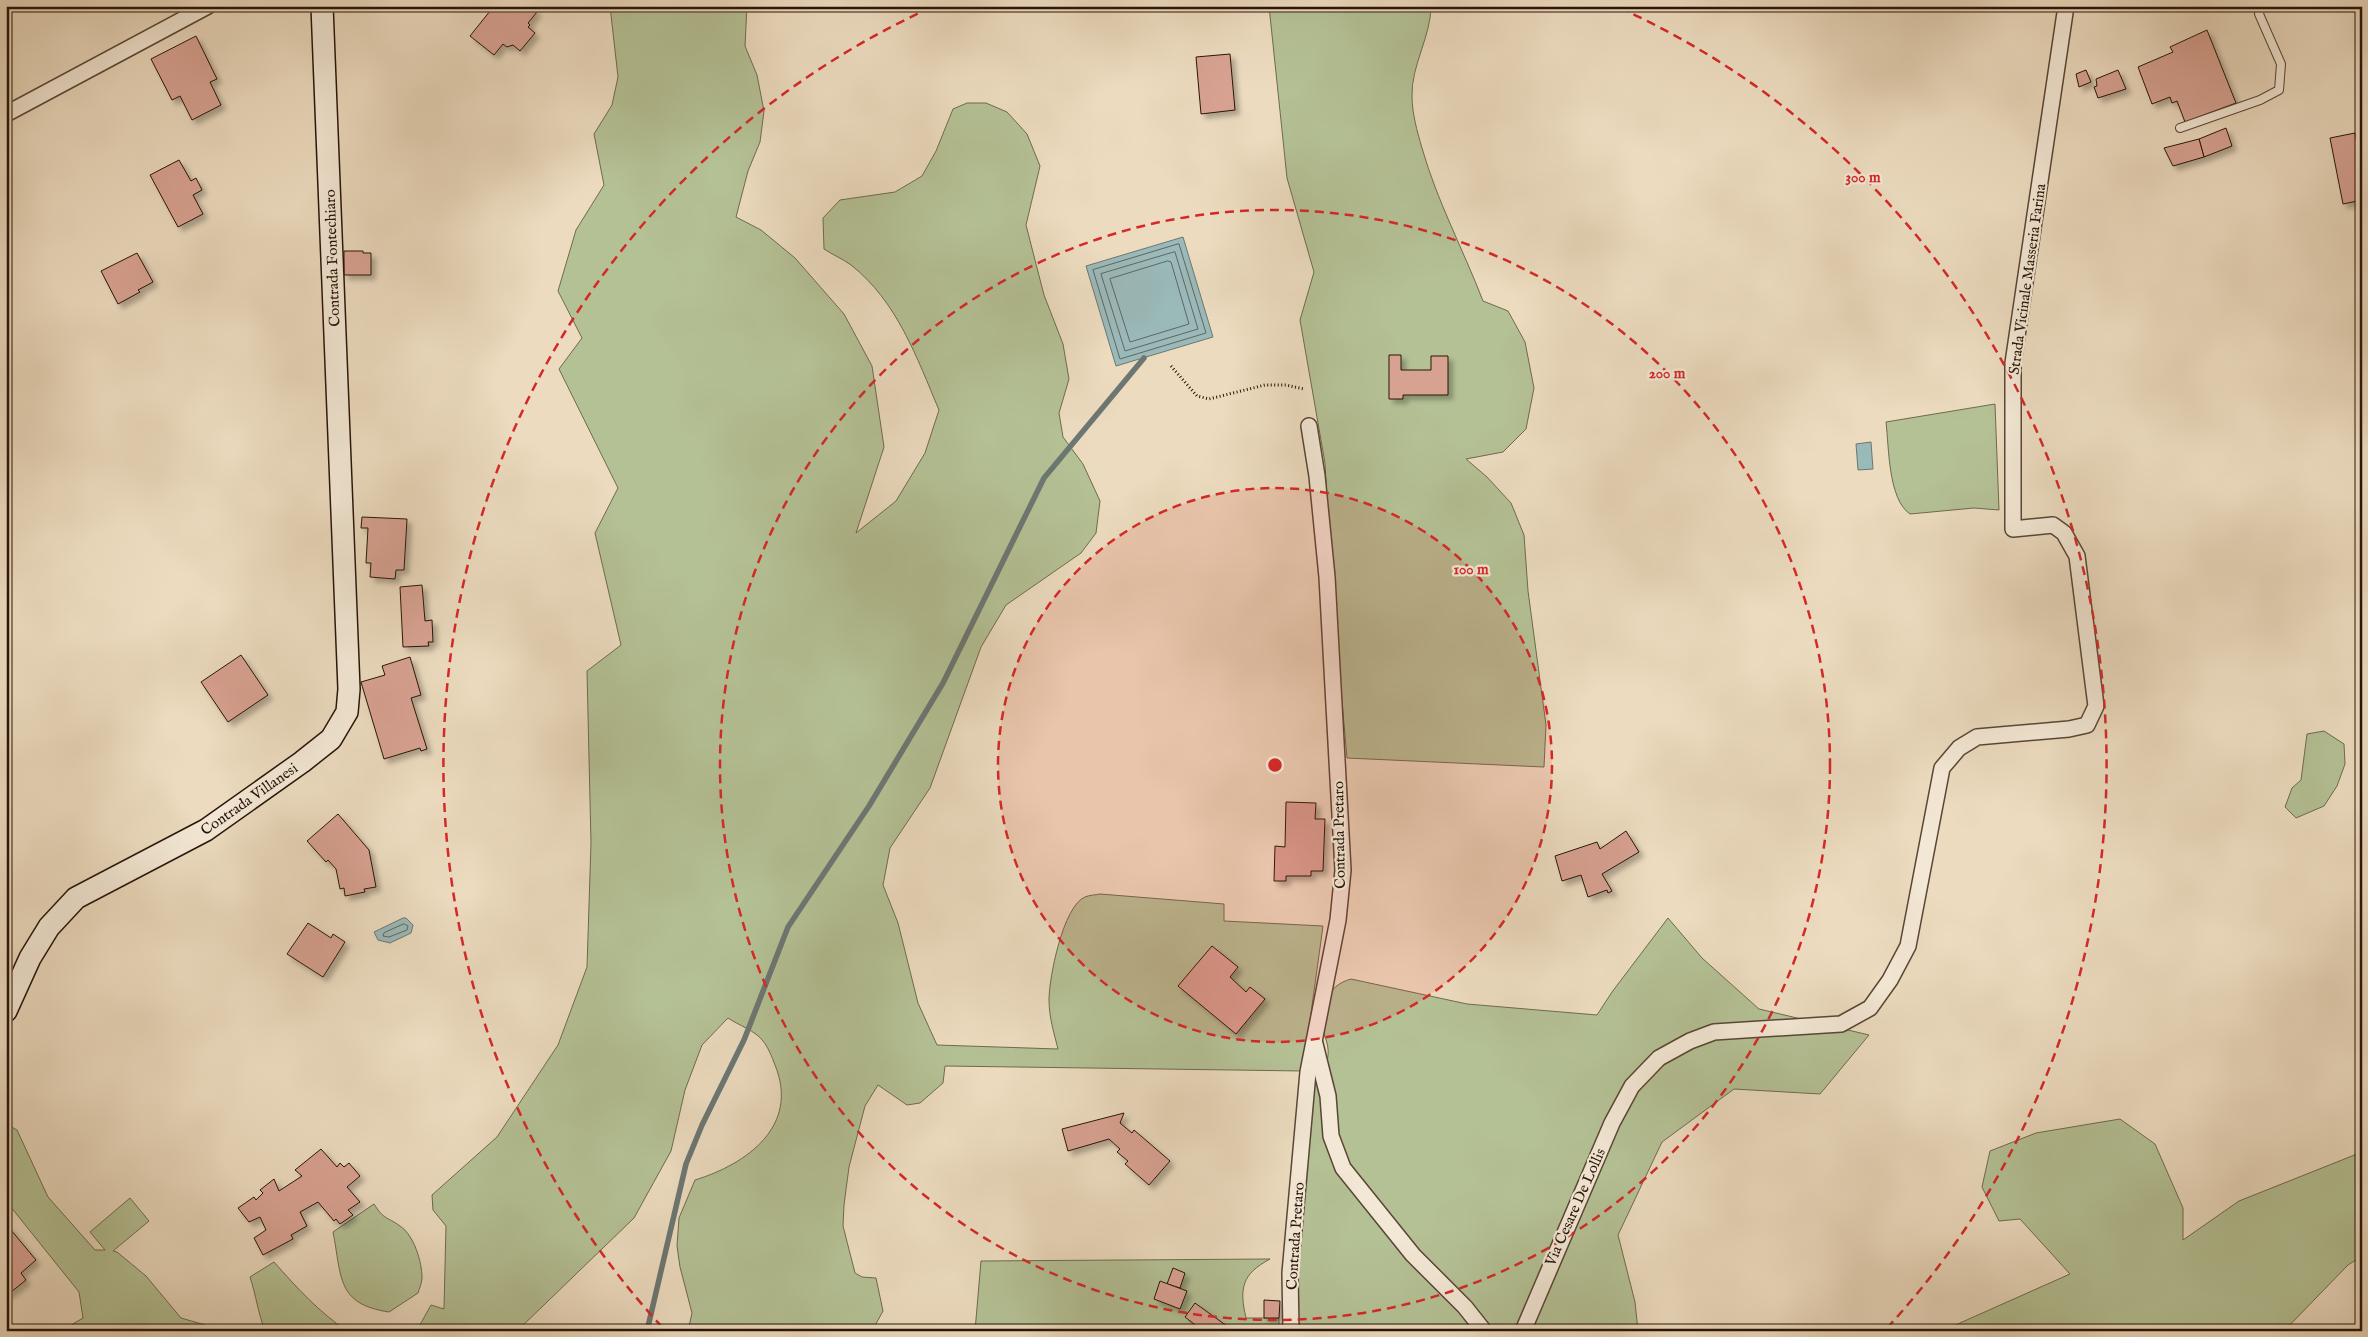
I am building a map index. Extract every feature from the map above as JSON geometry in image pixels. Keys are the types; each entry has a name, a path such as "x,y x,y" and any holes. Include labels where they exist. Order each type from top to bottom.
{"street":[{"path":"6,114 208,6"},
{"name":"Contrada Fontechiaro","path":"322,6 342,511"},
{"name":"Strada Vicinale Masseria Farina","path":"1632,1086 1659,1058 1690,1041 1714,1032 1841,1024 1870,1008 1890,980 1908,946 1942,768 1959,748 1977,737 2069,729 2087,725 2096,706 2077,556 2064,533 2053,525 2013,529 2013,363 2066,6"},
{"name":"Contrada Pretaro","path":"1291,1331 1291,1264 1308,1072 1338,920 1342,870 1327,577 1317,476 1309,426"},
{"name":"Contrada Villanesi","path":"6,1011 30,958 49,927 76,898 206,830 302,762 331,739 347,712 349,689 342,511"},
{"path":"1314,1040 1328,1096 1331,1136 1343,1168 1413,1255 1465,1307 1484,1331"},
{"name":"Via Cesare De Lollis","path":"1523,1331 1612,1123 1632,1086"}],"lane":[{"path":"2180,128 2260,100 2279,90 2281,64 2259,14 2261,6"}],"path":[{"path":"1171,366 1197,396 1209,399 1265,385 1286,385 1304,389"}],"green space":[{"path":"610,6 747,6 745,46 757,75 764,111 760,142 748,171 736,217 761,230 795,258 844,314 872,366 884,447 856,533 896,501 925,453 939,410 914,351 893,313 881,296 867,279 851,265 824,249 823,218 840,200 895,192 922,176 936,151 953,109 967,103 986,103 1007,112 1027,134 1040,166 1026,225 1044,295 1063,344 1069,379 1059,413 1063,437 1083,464 1100,501 1096,533 1081,553 1006,605 981,647 930,788 890,848 883,885 898,923 918,1003 937,1045 1058,1049 1049,1006 1055,960 1070,914 1077,903 1087,896 1100,894 1224,904 1224,921 1323,926 1303,1071 945,1066 943,1083 920,1103 907,1105 878,1085 865,1106 849,1167 843,1226 855,1273 862,1277 876,1278 883,1311 872,1331 688,1331 692,1313 680,1267 677,1246 679,1218 695,1180 733,1164 750,1153 764,1139 774,1124 780,1106 781,1087 767,1046 756,1034 728,1018 702,1045 685,1090 671,1151 634,1218 517,1331 413,1331 421,1323 431,1305 444,1309 446,1226 433,1210 432,1195 497,1137 558,1045 587,967 591,843 587,671 621,645 595,533 618,488 559,369 582,338 558,291 576,230 604,185 594,134 612,105 618,77"},
{"path":"1269,6 1431,6 1428,28 1413,85 1413,109 1418,135 1435,187 1483,301 1508,311 1525,342 1534,388 1526,429 1503,452 1466,459 1487,477 1511,503 1524,535 1528,591 1546,725 1544,767 1347,758 1331,575 1325,463 1300,320 1314,272 1287,178"},
{"path":"1995,404 1999,510 1974,508 1910,514 1897,497 1891,472 1886,422"},
{"path":"2324,731 2344,744 2345,764 2337,786 2324,806 2296,818 2285,807 2292,788 2301,780 2307,734"},
{"path":"1668,918 1702,958 1759,1009 1869,1035 1820,1094 1734,1089 1662,1142 1618,1235 1635,1302 1638,1331 1299,1331 1297,1284 1316,1070 1325,1073 1328,1045 1324,1033 1323,1015 1330,993 1335,987 1351,979 1467,1004 1597,1015"},
{"path":"2120,1119 2155,1144 2183,1208 2183,1240 2239,1201 2362,1152 2362,1256 2348,1265 2284,1331 1942,1331 2070,1274 2020,1219 1999,1221 1982,1187 1990,1151 2036,1133"},
{"path":"6,1124 17,1130 48,1197 95,1250 105,1250 90,1232 130,1198 149,1221 113,1251 117,1252 146,1276 181,1318 226,1331 61,1331 83,1318 79,1292 6,1201"},
{"path":"374,1204 383,1215 405,1230 416,1249 422,1272 418,1293 389,1312 372,1308 350,1295 344,1286 341,1275 333,1232"},
{"path":"1270,1259 1253,1270 1248,1276 1243,1290 1244,1307 1246,1318 1279,1318 1279,1331 975,1331 981,1261"},
{"path":"274,1262 318,1308 347,1331 265,1331 250,1277"}],"water":[{"path":"1183,237 1213,337 1116,366 1086,266"},
{"path":"1871,442 1873,469 1858,470 1856,444"},
{"path":"406,918 413,925 411,933 390,943 378,940 374,932"}],"building":[{"path":"494,6 533,6 532,8 537,12 528,23 530,25 528,27 535,33 520,51 513,45 507,47 503,44 494,55 470,36"},
{"path":"2207,30 2236,103 2185,122 2177,101 2172,103 2170,97 2152,104 2138,67 2173,52 2170,47"},
{"path":"196,36 217,79 210,82 221,105 192,120 180,96 172,100 151,59"},
{"path":"1230,54 1235,110 1201,114 1196,57"},
{"path":"2086,70 2091,82 2079,87 2076,74"},
{"path":"2118,70 2126,89 2098,98 2094,87 2097,86 2096,79"},
{"path":"2226,128 2232,146 2204,157 2199,139"},
{"path":"2355,133 2362,172 2362,200 2343,204 2330,138"},
{"path":"2199,139 2204,157 2173,166 2164,148"},
{"path":"179,160 191,181 196,178 202,190 193,195 203,214 178,227 150,175"},
{"path":"344,251 371,253 371,275 344,275"},
{"path":"137,253 153,282 138,290 140,292 118,304 101,271"},
{"path":"1389,355 1401,355 1401,370 1431,370 1431,356 1448,356 1448,395 1403,395 1403,399 1389,399"},
{"path":"362,517 407,519 404,570 396,570 395,579 370,577 371,563 366,563 368,528 361,528"},
{"path":"422,585 425,621 432,620 433,642 428,642 429,646 403,647 400,587"},
{"path":"241,655 268,695 228,722 201,682"},
{"path":"410,657 421,695 411,698 427,749 421,751 420,748 384,759 361,682 385,675 382,666"},
{"path":"1286,802 1316,803 1315,819 1325,819 1323,871 1311,871 1311,876 1286,876 1286,881 1274,881 1275,846 1285,847"},
{"path":"338,814 369,850 376,887 364,889 365,892 345,896 344,888 340,889 336,869 328,860 326,862 307,841"},
{"path":"1626,831 1639,852 1602,874 1612,891 1608,893 1607,890 1588,897 1581,875 1562,881 1555,856 1597,842 1600,849"},
{"path":"308,923 331,938 333,934 345,942 323,977 287,954"},
{"path":"1212,946 1238,967 1230,977 1246,992 1250,987 1265,999 1236,1034 1178,986"},
{"path":"1124,1113 1120,1123 1132,1133 1134,1130 1170,1161 1149,1185 1125,1164 1128,1161 1117,1152 1120,1149 1109,1139 1068,1151 1062,1129"},
{"path":"321,1149 337,1167 340,1163 344,1167 349,1163 360,1176 347,1187 360,1202 348,1210 353,1215 340,1224 336,1219 334,1221 318,1202 300,1212 307,1226 291,1235 293,1239 263,1255 254,1238 266,1230 260,1217 249,1222 238,1208 254,1197 256,1200 263,1193 260,1190 274,1179 279,1191 302,1176 295,1170"},
{"path":"6,1224 36,1260 21,1273 26,1280 6,1296"},
{"path":"1173,1268 1185,1273 1180,1288 1167,1284"},
{"path":"1160,1281 1187,1291 1180,1309 1154,1299"},
{"path":"1264,1300 1280,1301 1279,1318 1264,1318"},
{"path":"1195,1303 1231,1329 1230,1331 1203,1331 1185,1317"}],"waterway":[{"path":"647,1331 686,1164 702,1125 744,1040 788,927 869,806 943,683 1044,478 1144,358"}]}
